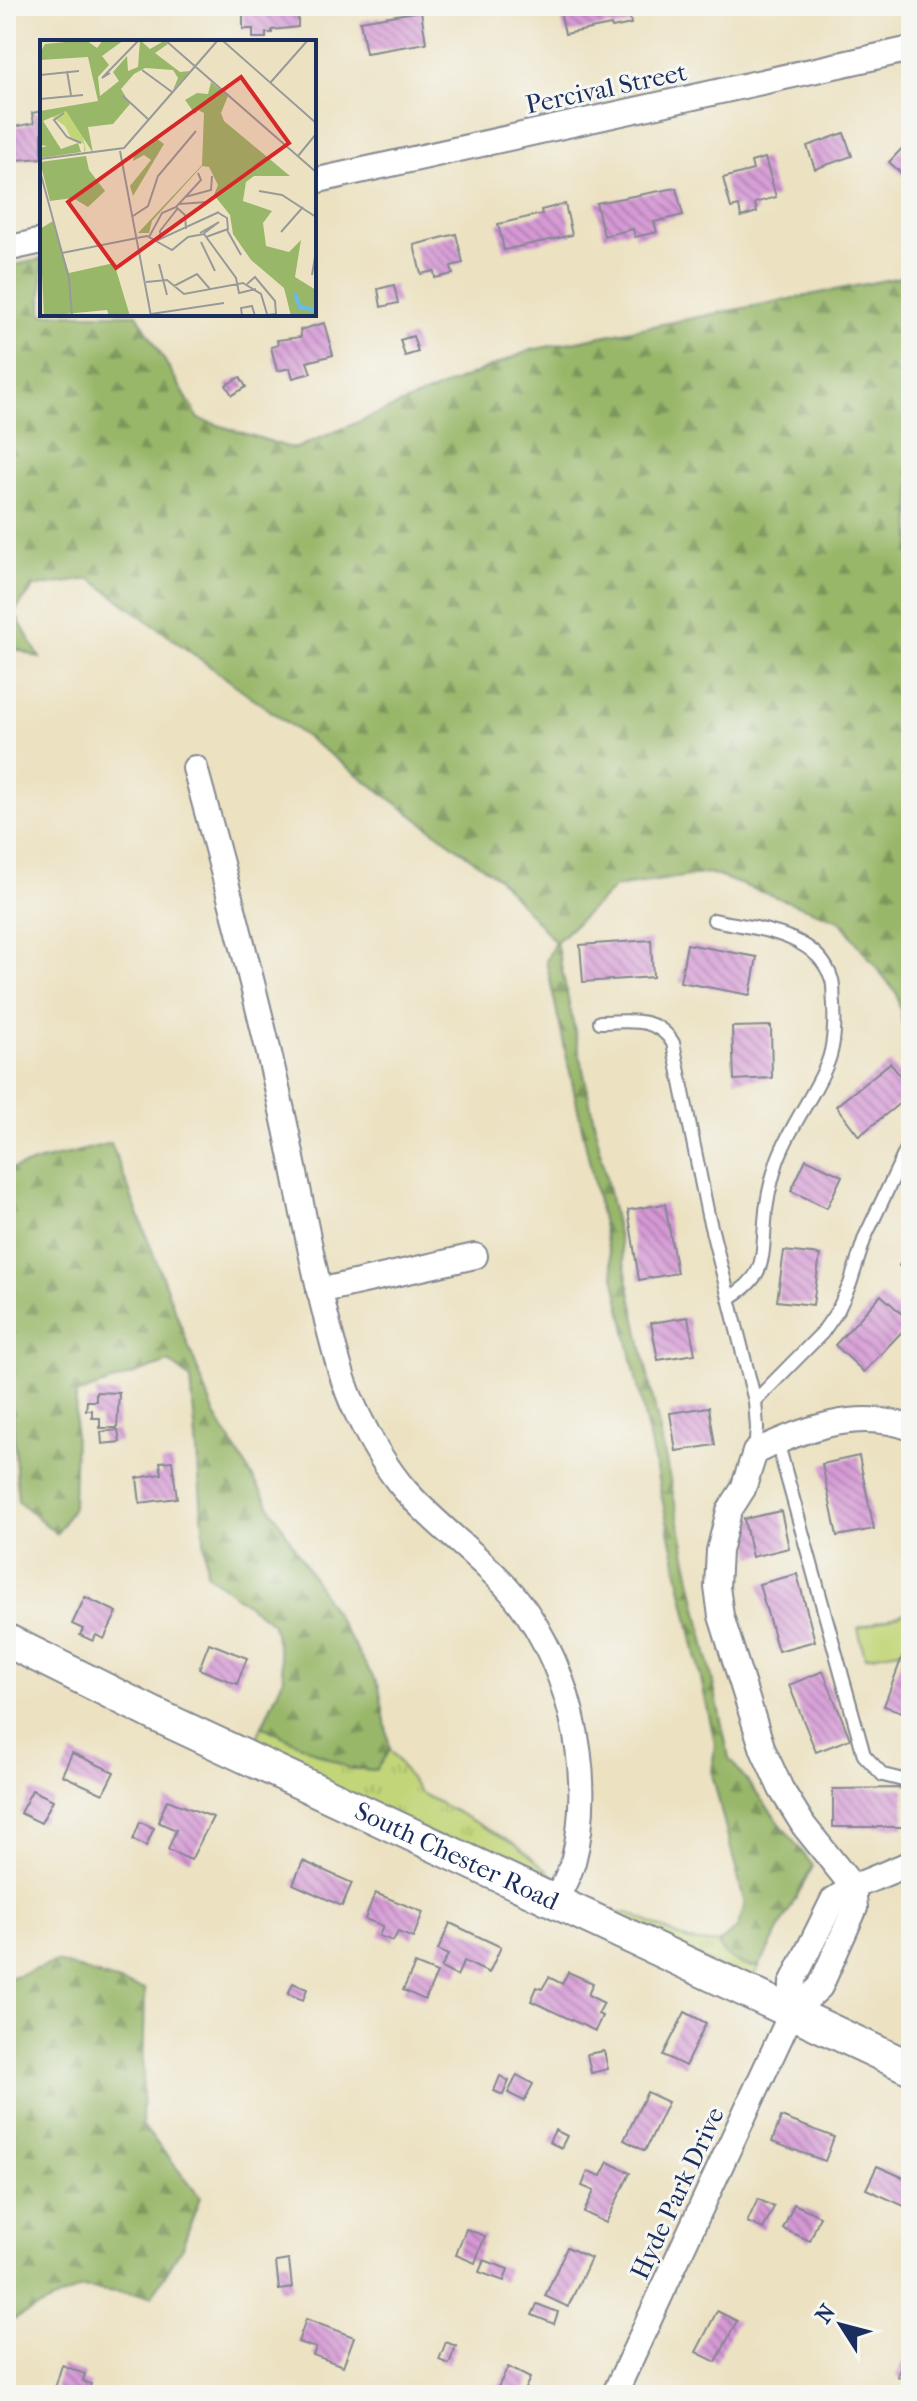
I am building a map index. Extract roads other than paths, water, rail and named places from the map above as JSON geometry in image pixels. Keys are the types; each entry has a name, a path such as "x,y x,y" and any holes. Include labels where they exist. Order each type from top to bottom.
{"street":[{"name":"Percival Street","path":"316,181 911,49"},
{"path":"6,249 40,241"},
{"path":"195,768 239,929 285,1126 319,1291 335,1354 355,1409 405,1490 506,1586 545,1646 569,1699 582,1799 572,1867 555,1901"},
{"path":"319,1291 475,1256"},
{"path":"853,1887 804,1826 781,1789 763,1750 721,1616 717,1587 719,1551 729,1511 743,1489 755,1452 777,1441 845,1420 871,1418 911,1428"},
{"name":"South Chester Road","path":"6,1640 145,1710 911,2068"},
{"name":"Hyde Park Drive","path":"614,2395 791,2014 792,1983 833,1900 853,1887 911,1863"}],"lane":[{"path":"714,920 793,938 817,955 832,980 834,1016 828,1062 778,1160 765,1221 762,1263 755,1278 729,1298"},
{"path":"600,1022 646,1021 667,1033 673,1043 708,1215 755,1401 755,1452"},
{"path":"755,1401 822,1333 838,1310 865,1237 911,1140"},
{"path":"777,1441 864,1755 883,1775 911,1782"}]}
